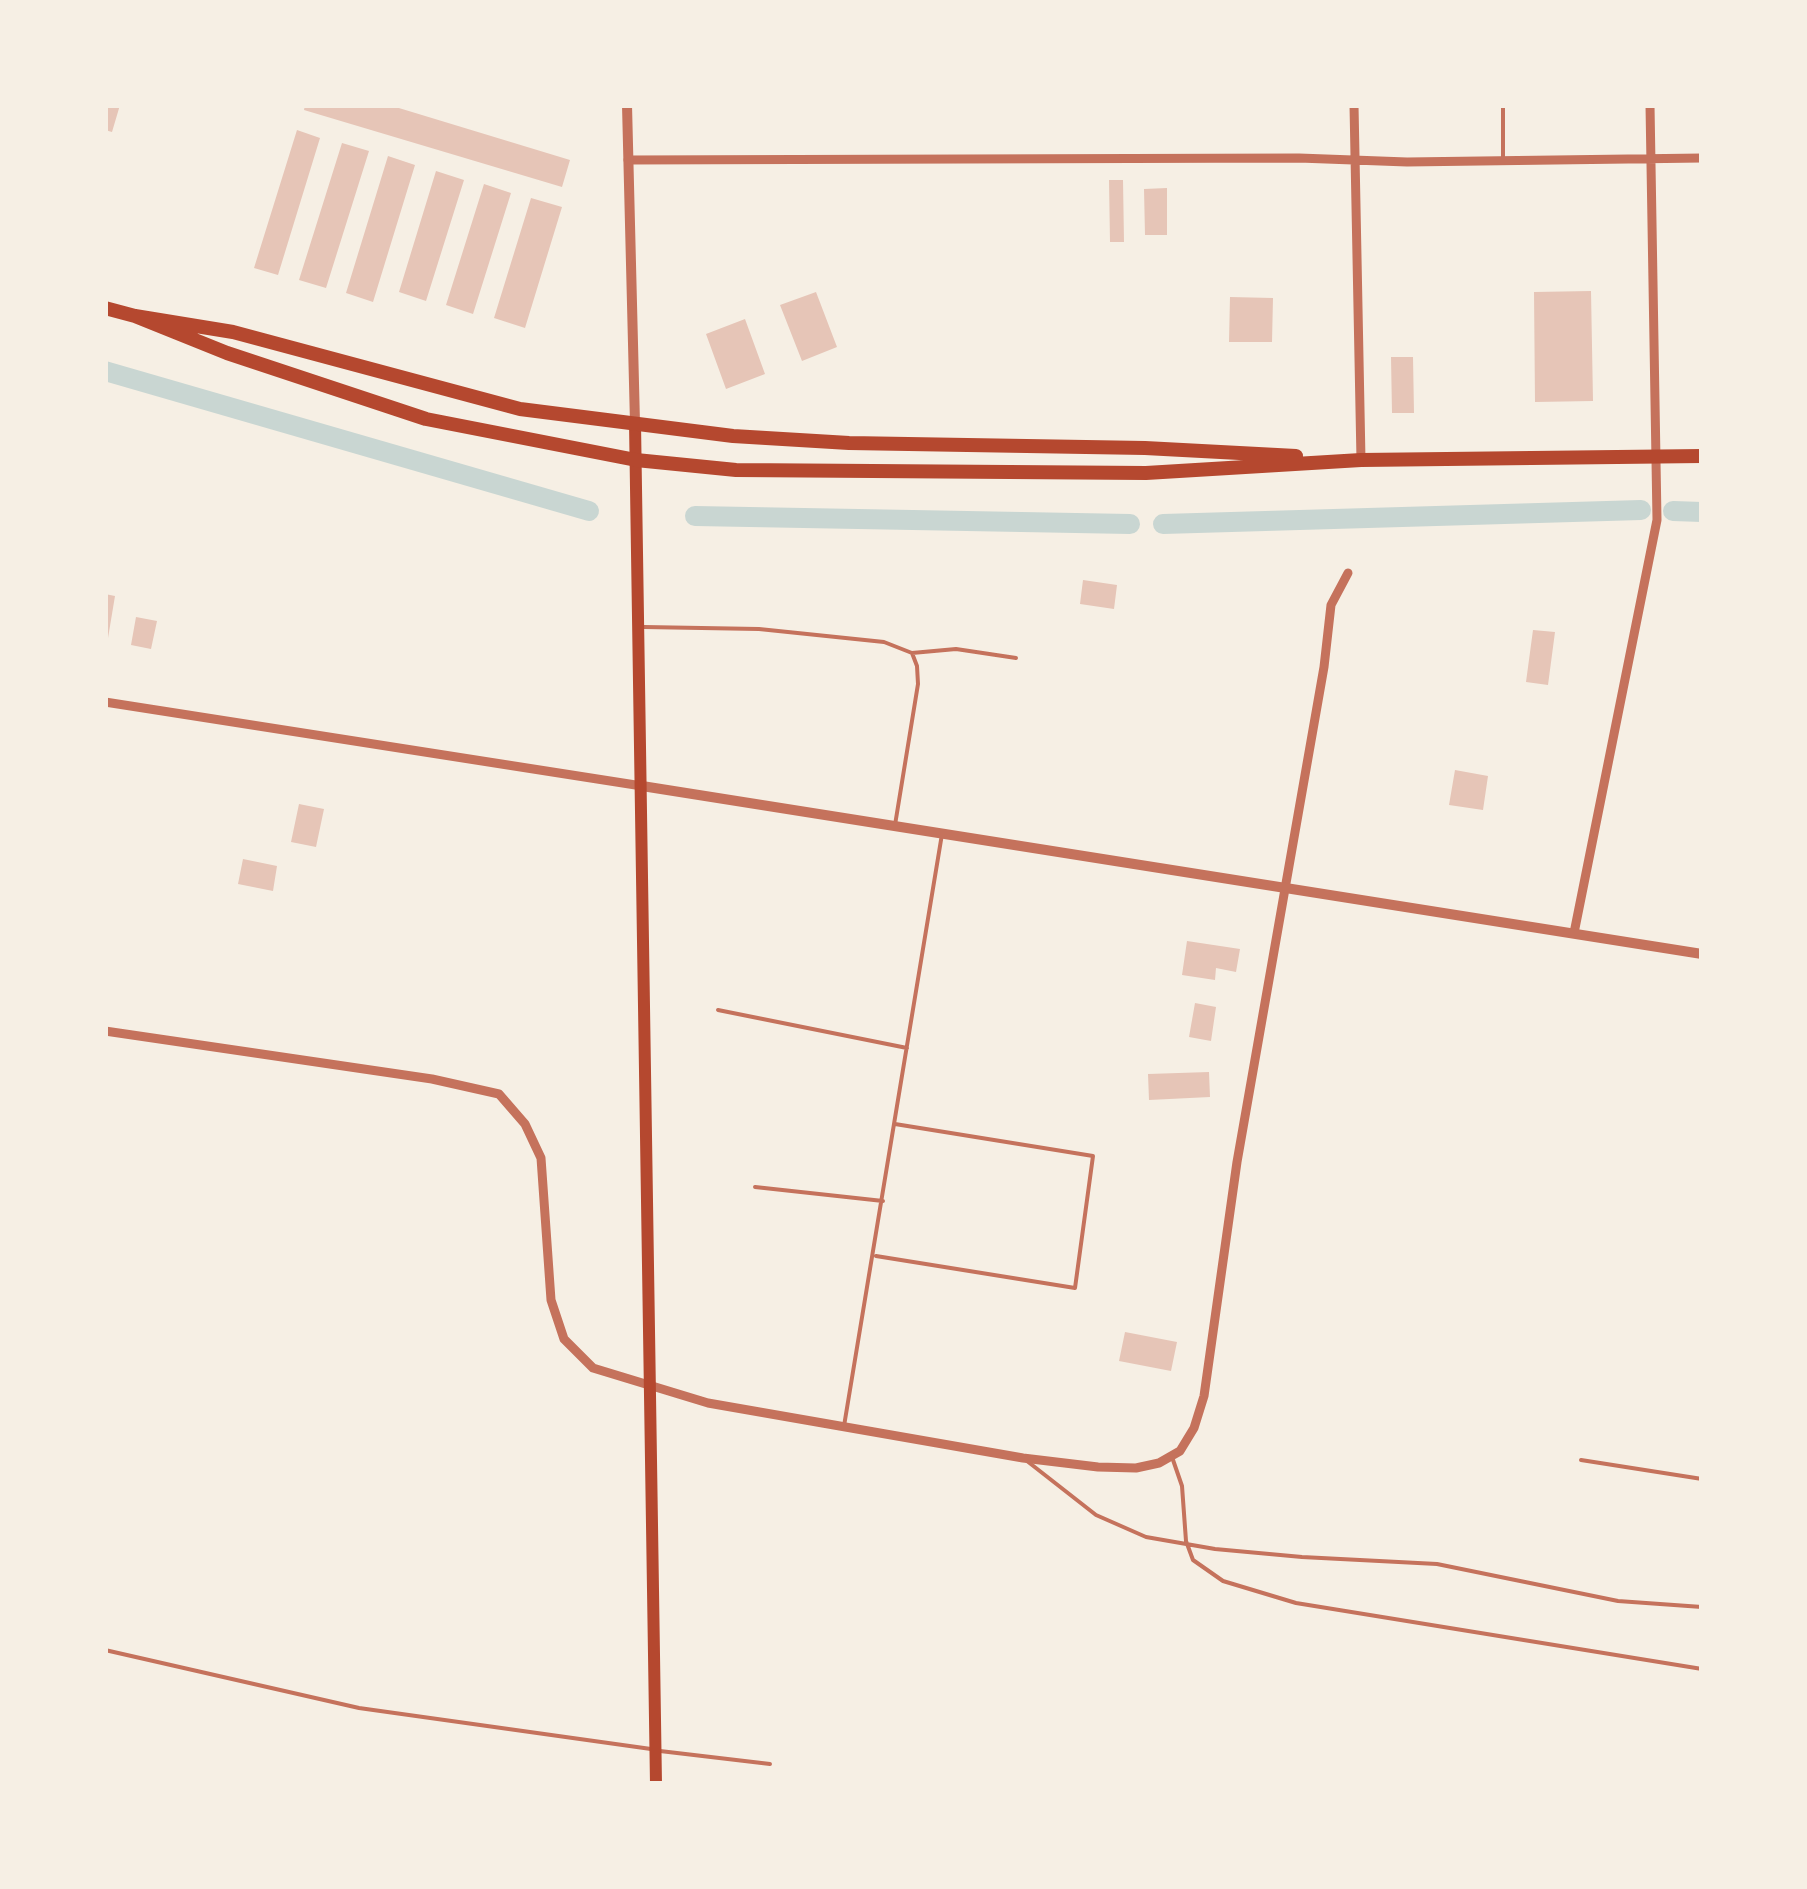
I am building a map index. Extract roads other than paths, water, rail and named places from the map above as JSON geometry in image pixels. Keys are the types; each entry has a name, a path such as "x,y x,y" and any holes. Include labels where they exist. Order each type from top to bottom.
{"main road":[{"path":"105,308 232,332 520,409 732,436 849,443 1145,448 1361,460"},
{"path":"135,316 227,354 426,418 636,460 736,470 1146,473 1361,460 1702,456"},
{"path":"635,423 656,1784"}],"street":[{"path":"627,105 635,423"},
{"path":"1354,105 1361,460"},
{"path":"1574,934 1657,520 1650,105"},
{"path":"628,160 1702,158"},
{"path":"105,1031 432,1079 499,1094 525,1124 541,1158 551,1300 564,1339 593,1368 708,1403 1024,1458 1136,1468 1172,1456 1180,1451 1194,1428 1204,1396 1236,1162 1324,666 1331,606 1348,574"},
{"path":"105,702 1702,954"}],"lane":[{"path":"1503,105 1503,160"},
{"path":"639,627 759,628 884,642 912,652 956,648 1016,658"},
{"path":"895,826 918,684 912,652"},
{"path":"844,1426 942,833"},
{"path":"718,1010 907,1048"},
{"path":"874,1256 1075,1288 1093,1156 895,1124"},
{"path":"755,1187 883,1200"},
{"path":"1172,1456 1182,1486 1186,1541 1193,1560 1224,1581 1296,1603 1702,1669"},
{"path":"1024,1458 1096,1515 1146,1537 1285,1556 1438,1564 1618,1601 1702,1607"},
{"path":"1581,1460 1702,1479"},
{"path":"105,1650 359,1708 770,1764"}],"waterway":[{"path":"105,371 589,511"},
{"path":"1163,524 1641,510"},
{"path":"1673,511 1702,512"},
{"path":"695,516 1130,524"}]}
